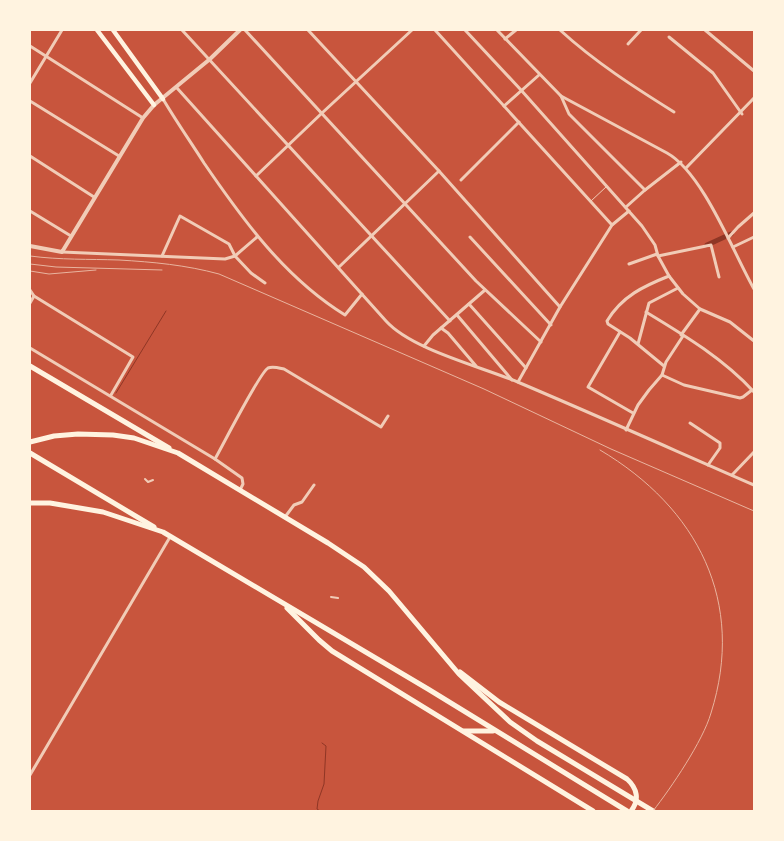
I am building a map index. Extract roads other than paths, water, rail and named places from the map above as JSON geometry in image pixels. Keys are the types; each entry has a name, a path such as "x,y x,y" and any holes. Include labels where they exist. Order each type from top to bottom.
{"highway":[{"path":"30,366 285,517 364,567 389,591 476,692 510,722 568,760 653,811"},
{"path":"30,442 54,436 102,434 134,438 178,453"},
{"path":"30,453 282,602 627,811"},
{"path":"30,502 50,503 102,512 163,532"},
{"path":"282,602 332,651 593,811"},
{"path":"452,665 499,702 627,779 633,786 637,798 631,811"},
{"path":"464,731 495,730"}],"main road":[{"path":"97,30 154,105"},
{"path":"113,30 163,99"}],"street":[{"path":"30,84 62,30"},
{"path":"182,30 450,321"},
{"path":"62,252 143,118 154,105 178,88 240,30"},
{"path":"246,30 484,290 541,342"},
{"path":"308,30 439,171 560,307"},
{"path":"256,176 412,30"},
{"path":"434,30 612,225"},
{"path":"465,30 627,209 652,241 669,276 678,288 700,309 730,322 754,341"},
{"path":"497,30 561,96 667,152 681,162 707,199 729,237 754,289"},
{"path":"505,39 516,30"},
{"path":"560,30 589,55 674,112"},
{"path":"628,44 641,30"},
{"path":"704,30 754,71"},
{"path":"669,37 713,73 741,113"},
{"path":"30,46 143,118"},
{"path":"504,106 540,75"},
{"path":"178,88 396,330 424,346 518,382 754,485"},
{"path":"561,96 568,112 645,190"},
{"path":"686,168 754,98"},
{"path":"163,99 222,188 280,263 342,314 347,315 362,294"},
{"path":"30,101 119,156"},
{"path":"461,180 519,122"},
{"path":"30,156 94,197"},
{"path":"518,382 560,307 612,225 645,190 681,162"},
{"path":"339,268 439,171"},
{"path":"30,211 71,236"},
{"path":"729,237 754,212"},
{"path":"162,256 180,216 231,247 236,256 251,273 265,283"},
{"path":"30,246 62,252 225,259 236,256 258,237"},
{"path":"733,247 754,237"},
{"path":"470,238 551,325"},
{"path":"629,264 658,255 711,245 719,277"},
{"path":"664,366 638,344 607,322 611,315 633,292 669,276"},
{"path":"638,344 649,303 678,288"},
{"path":"30,290 34,296 133,358 111,395"},
{"path":"424,346 432,335 484,290"},
{"path":"30,303 34,296"},
{"path":"470,304 526,368"},
{"path":"626,430 633,413 662,375 664,366 700,309"},
{"path":"646,312 730,368 753,391 740,398 684,385 662,375"},
{"path":"456,315 513,380"},
{"path":"441,328 448,333 476,366"},
{"path":"620,332 588,387 633,413"},
{"path":"30,348 215,458 242,478 243,484 240,490"},
{"path":"215,458 256,385 266,369 270,368 284,369 381,427 388,416"},
{"path":"690,423 720,443 720,448 708,465"},
{"path":"732,475 754,452"},
{"path":"145,479 148,482 153,480"},
{"path":"285,517 294,505 302,502 314,485"},
{"path":"30,775 170,536"},
{"path":"331,597 338,598"}],"lane":[{"path":"590,201 607,187"}],"waterway":[{"path":"707,245 731,234"},
{"path":"116,393 166,311"},
{"path":"320,811 317,809 324,784 326,746 322,743"}],"tram line":[{"path":"30,256 157,263 194,268 219,274 484,389 611,449 754,511"},
{"path":"30,264 56,267 162,270"},
{"path":"600,450 634,473 664,500 687,529 705,562 717,596 722,633 720,672 711,713 694,750 653,811"}],"railway":[{"path":"30,271 49,274 96,270"}]}
